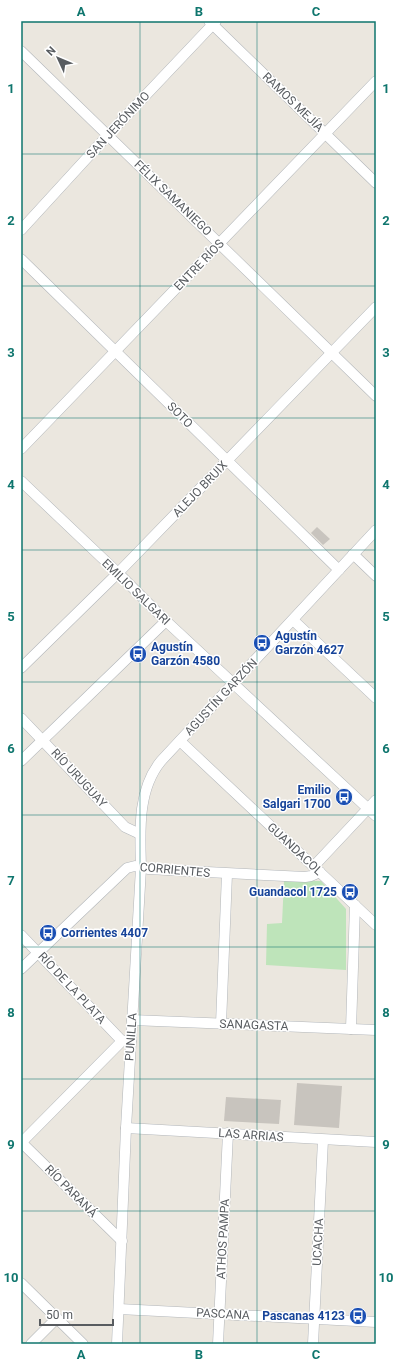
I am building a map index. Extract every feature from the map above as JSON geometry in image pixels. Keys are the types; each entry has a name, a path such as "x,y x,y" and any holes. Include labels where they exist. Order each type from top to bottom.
{"street":[{"name":"RAMOS MEJÍA","path":"213,22 376,183"},
{"name":"SAN JERÓNIMO","path":"21,230 213,22"},
{"name":"FÉLIX SAMANIEGO","path":"21,51 376,396"},
{"name":"ENTRE RÍOS","path":"21,449 376,81"},
{"name":"SOTO","path":"21,259 338,570"},
{"name":"ALEJO BRUIX","path":"21,668 118,573 376,307"},
{"name":"EMILIO SALGARI","path":"21,481 166,621 376,816"},
{"name":"AGUSTÍN GARZÓN","path":"180,741 376,530"},
{"path":"353,554 376,576"},
{"path":"292,620 376,698"},
{"path":"21,760 166,621"},
{"name":"RÍO URUGUAY","path":"21,718 125,827 140,834"},
{"name":"PUNILLA","path":"117,1344 126,1128 126,1041 132,1020 141,868 140,834 145,790 150,778 155,768 180,741"},
{"name":"GUANDACOL","path":"180,741 376,925"},
{"path":"317,869 376,800"},
{"name":"CORRIENTES","path":"21,969 127,868 135,866 148,869 227,874 306,876 311,876 317,869"},
{"path":"221,1024 227,874"},
{"path":"351,1029 355,905"},
{"name":"RÍO DE LA PLATA","path":"21,935 126,1041"},
{"name":"SANAGASTA","path":"132,1020 376,1030"},
{"path":"21,1142 126,1041"},
{"name":"LAS ARRIAS","path":"126,1128 376,1142"},
{"name":"ATHOS PAMPA","path":"218,1344 228,1133"},
{"name":"UCACHA","path":"313,1344 323,1140"},
{"name":"RÍO PARANÁ","path":"21,1142 122,1241"},
{"path":"21,1283 83,1344"},
{"name":"PASCANA","path":"119,1309 376,1322"},
{"path":"31,1344 57,1318"}],"green space":[{"path":"284,881 321,881 346,909 346,970 266,965 267,924 282,923"}],"building":[{"path":"317,527 330,539 323,545 311,533"},
{"path":"297,1083 342,1086 339,1128 294,1125"},
{"path":"226,1097 281,1100 279,1124 224,1121"}],"place":[{"name":"Agustín Garzón 4627","path":"262,643"},
{"name":"Agustín Garzón 4580","path":"138,654"},
{"name":"Emilio Salgari 1700","path":"344,797"},
{"name":"Guandacol 1725","path":"350,892"},
{"name":"Corrientes 4407","path":"48,933"},
{"name":"Pascanas 4123","path":"358,1316"}]}
